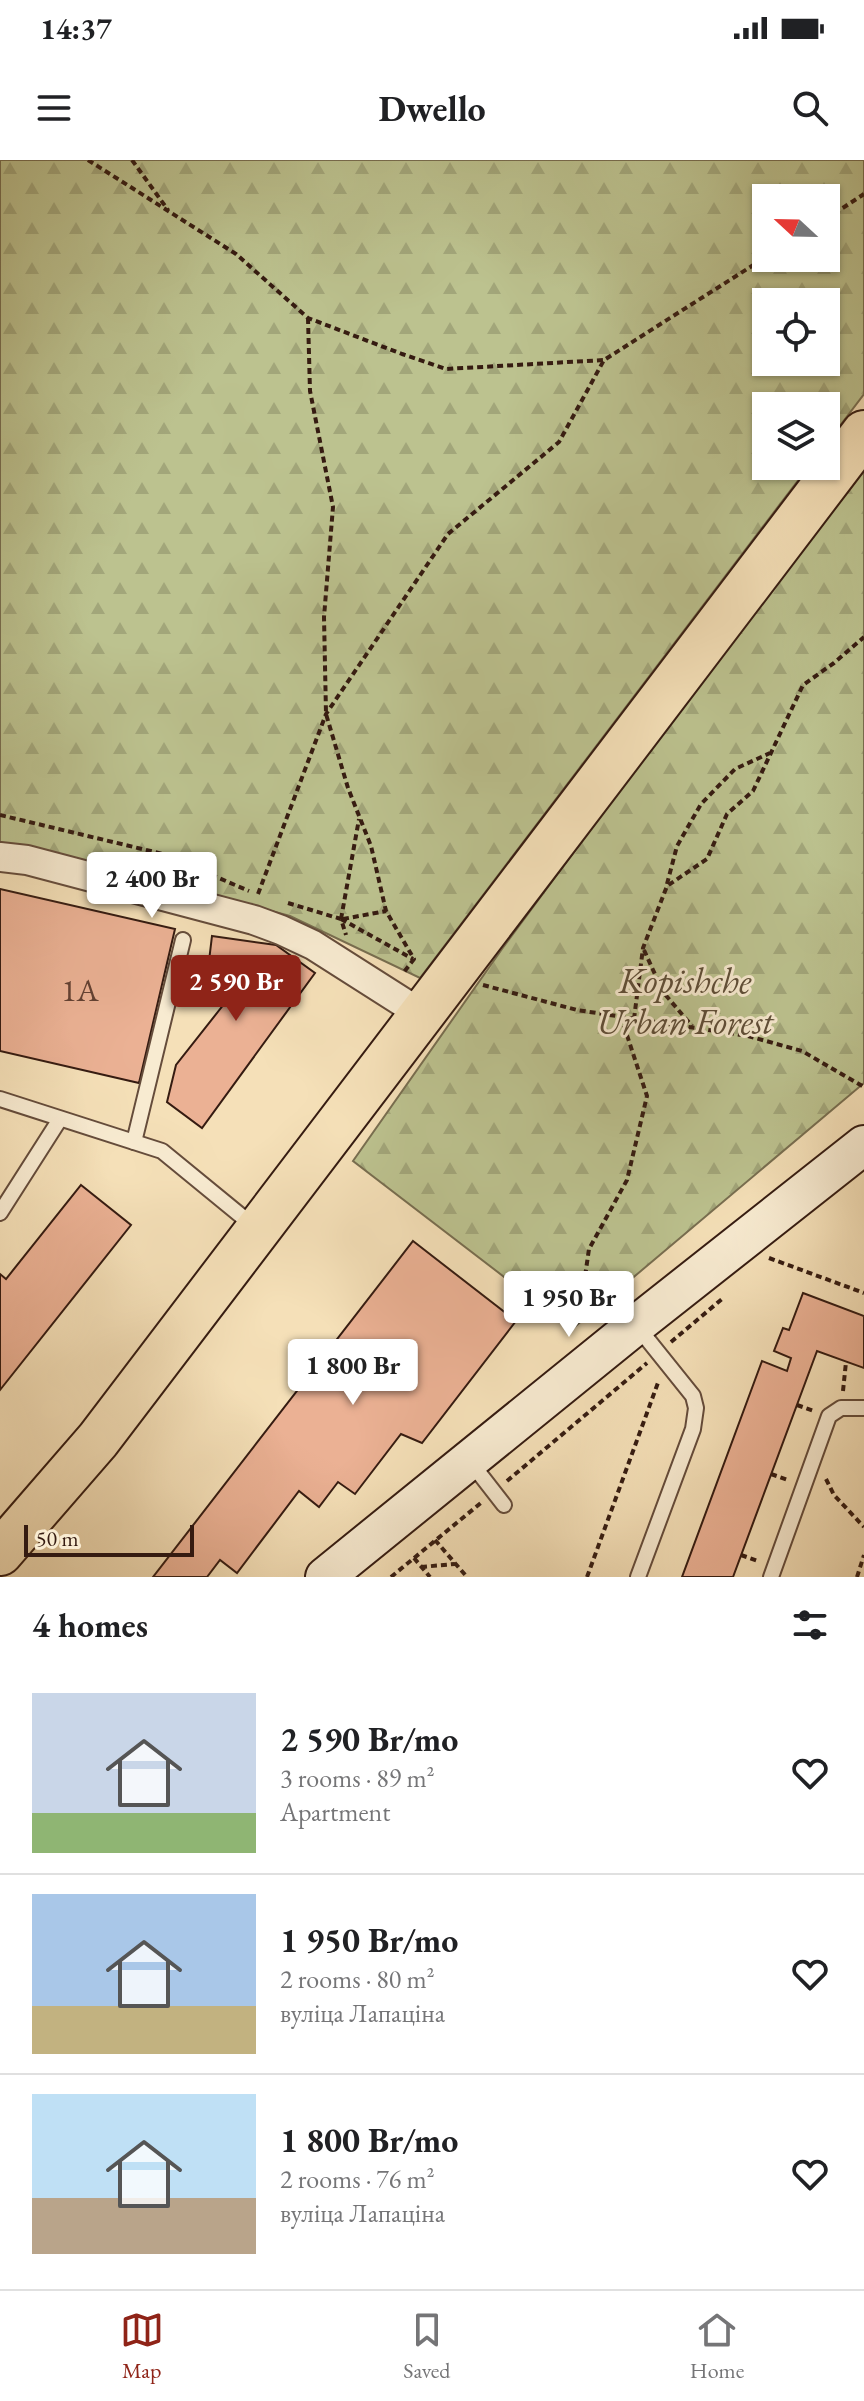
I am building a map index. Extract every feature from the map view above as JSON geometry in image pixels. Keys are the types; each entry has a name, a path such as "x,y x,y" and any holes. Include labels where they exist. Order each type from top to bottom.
{"main road":[{"path":"0,1553 98,1440 259,1231 406,1004 433,968 864,433"},
{"path":"333,1575 469,1459 618,1324 864,1145"},
{"path":"12,1577 98,1440"}],"street":[{"path":"0,857 27,860 254,920 313,945 406,1004"}],"lane":[{"path":"134,1142 183,940"},
{"path":"0,1099 162,1151 259,1231"},
{"path":"0,1213 60,1119"},
{"path":"618,1324 693,1396 696,1408 693,1429 638,1577"},
{"path":"771,1577 829,1416 841,1408 864,1408"},
{"path":"469,1459 504,1505"}],"path":[{"path":"88,160 236,254 308,318 446,369 604,360"},
{"path":"132,160 170,212"},
{"path":"840,210 864,194"},
{"path":"258,894 326,714 448,534 559,442 604,360 752,266"},
{"path":"308,318 310,391 333,507 324,617 326,714 371,846 386,911 433,968"},
{"path":"667,886 707,859 727,814 753,791 803,685 864,637"},
{"path":"634,1019 643,948 667,886 677,846 701,804 735,769 770,753"},
{"path":"0,815 163,854 272,898"},
{"path":"357,973 341,919 359,818"},
{"path":"285,903 341,919 433,968 577,1010 748,1036 802,1051 864,1087"},
{"path":"341,919 386,911"},
{"path":"643,948 663,992 694,1028"},
{"path":"406,1004 433,968"},
{"path":"618,1324 582,1297 589,1249 627,1180 647,1096 621,1017"},
{"path":"769,1258 864,1293"},
{"path":"841,1408 846,1362"},
{"path":"391,1577 640,1369"},
{"path":"587,1577 662,1372"},
{"path":"815,1456 834,1495 864,1527"},
{"path":"435,1540 467,1577"},
{"path":"857,1577 864,1555"},
{"path":"414,1558 430,1577"},
{"path":"421,1567 455,1564"}],"green space":[{"path":"0,160 864,160 864,394 840,426 840,392 752,392 752,480 798,480 420,978 290,916 149,878 0,845"},
{"name":"Kopishche Urban Forest","path":"864,470 864,1083 572,1329 353,1161 502,949 647,753"}],"building":[{"path":"0,889 175,929 139,1083 0,1051"},
{"path":"212,936 276,945 315,973 202,1128 167,1102 176,1065 239,985 209,961"},
{"path":"81,1185 131,1225 0,1390 0,1274 6,1279"},
{"path":"413,1241 516,1321 422,1443 401,1434 355,1494 338,1482 319,1507 299,1491 237,1573 220,1560 207,1577 153,1577"},
{"path":"803,1293 864,1316 864,1368 817,1351 733,1577 682,1577 762,1361 787,1371 791,1358 774,1351 783,1328 789,1330"}]}
